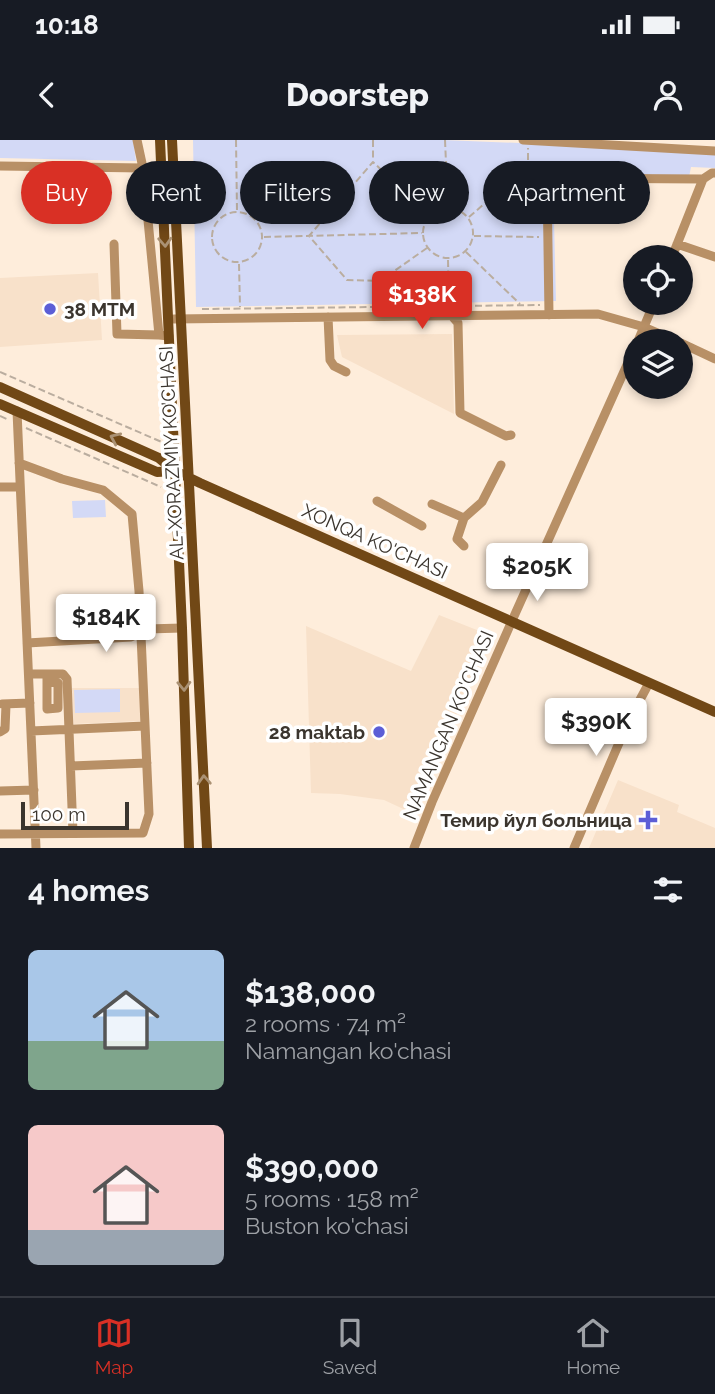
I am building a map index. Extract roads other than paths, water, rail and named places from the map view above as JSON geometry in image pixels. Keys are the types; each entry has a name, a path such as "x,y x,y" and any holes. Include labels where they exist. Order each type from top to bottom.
{"main road":[{"name":"AL-XORAZMIY KO’CHASI","path":"160,140 164,161"},
{"name":"AL-XORAZMIY KO’CHASI","path":"169,161 172,140"},
{"name":"AL-XORAZMIY KO’CHASI","path":"168,224 169,319 164,336 175,471 189,848"},
{"name":"AL-XORAZMIY KO’CHASI","path":"172,224 181,318 207,848"},
{"name":"XONQA KO'CHASI","path":"0,387 159,458 189,478 715,712"},
{"name":"XONQA KO'CHASI","path":"0,404 157,472 175,471"}],"street":[{"path":"137,140 142,161"},
{"path":"525,140 715,150"},
{"path":"0,166 126,167"},
{"path":"549,310 547,178 703,179 715,173"},
{"path":"703,179 677,244 715,257"},
{"path":"114,244 117,334 164,336 150,224"},
{"path":"169,319 549,310 598,314 650,329"},
{"path":"450,311 458,323 460,413 506,436 511,435"},
{"path":"645,327 650,315"},
{"path":"328,317 330,360 334,366 346,372"},
{"path":"693,349 715,359"},
{"name":"NAMANGAN KO'CHASI","path":"414,848 511,622 623,374"},
{"path":"17,411 36,848"},
{"path":"0,834 142,833 149,814 141,631 132,514 103,490 19,463"},
{"path":"464,546 457,538 464,518 482,502 501,465"},
{"path":"0,487 20,487"},
{"path":"377,502 422,526"},
{"path":"432,503 464,518"},
{"path":"27,643 131,638 147,629 182,628"},
{"path":"29,674 47,678 63,674 67,679 74,833"},
{"path":"574,848 628,722 649,683"},
{"path":"0,732 5,729 3,704 30,703"},
{"path":"31,731 145,726"},
{"path":"71,766 147,763"},
{"path":"0,791 34,790"}],"place":[{"name":"38 MTM","path":"50,309"},
{"name":"28 maktab","path":"379,732"},
{"name":"Темир йул больница","path":"648,820"}]}
